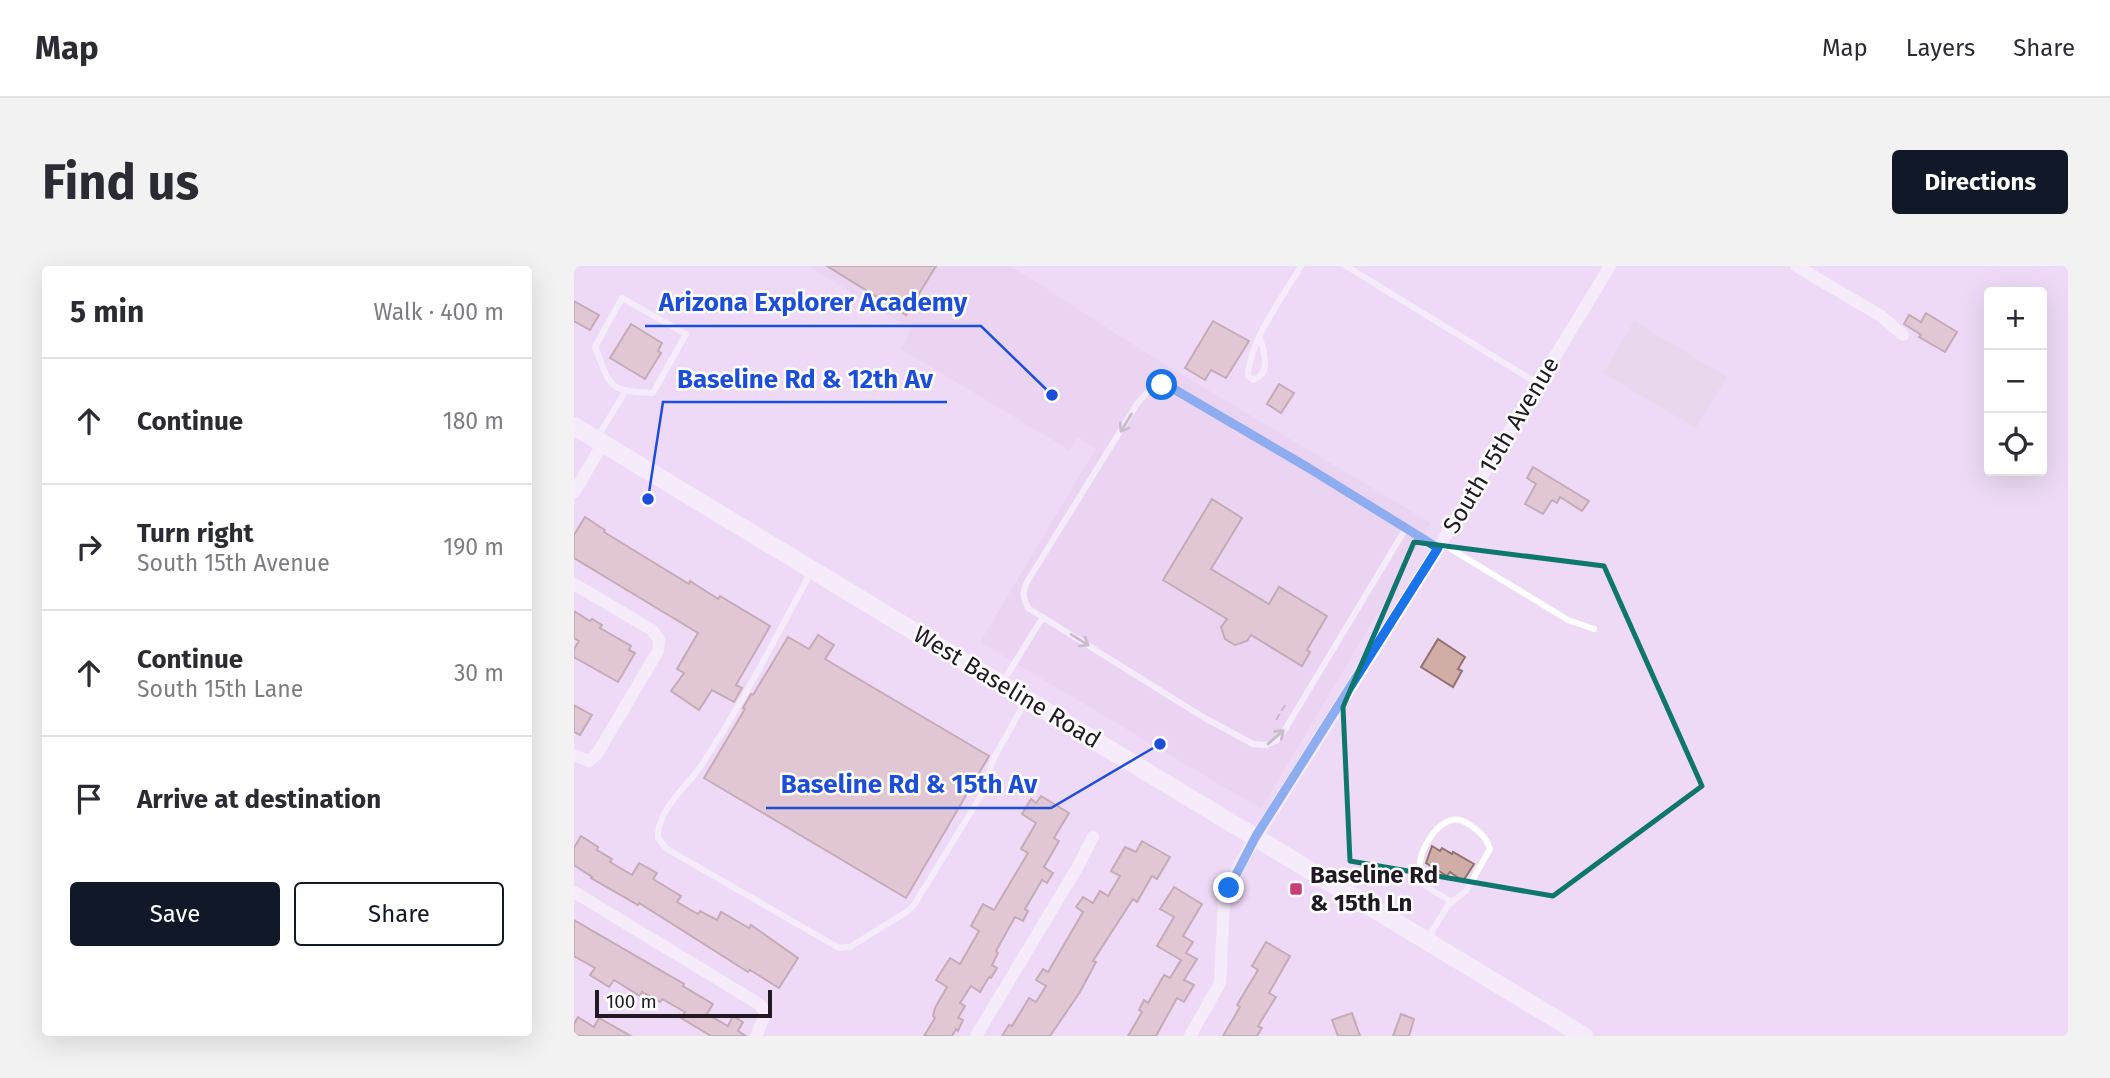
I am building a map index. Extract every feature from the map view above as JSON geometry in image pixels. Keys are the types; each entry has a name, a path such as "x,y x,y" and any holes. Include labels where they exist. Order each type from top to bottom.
{"main road":[{"name":"West Baseline Road","path":"574,426 1584,1036"}],"street":[{"name":"South 15th Avenue","path":"1190,1036 1220,984 1223,973 1224,902 1234,875 1440,546 1536,383 1610,266"},
{"path":"1796,266 1881,316 1903,335"},
{"path":"574,493 600,441"},
{"path":"574,584 652,630 659,640 658,652 597,754 589,761 574,755"},
{"path":"976,1036 1093,837"},
{"path":"574,892 759,1004 766,1013 756,1036"}],"lane":[{"path":"1260,338 1266,361 1263,373 1253,380 1248,376 1251,355 1260,338 1301,266"},
{"path":"1346,266 1536,383"},
{"path":"622,298 686,334 653,393 625,392 610,383 595,346 622,298"},
{"path":"1406,528 1284,730 1276,741 1266,746 1252,744 1203,717 1028,608 1024,599 1023,591 1027,582 1137,404 1154,386 1162,385 1172,388 1406,528 1568,620 1594,629"},
{"path":"600,441 625,392"},
{"path":"812,570 744,696 700,768 660,819 659,842 703,871 839,948 850,947 914,905 982,794 993,760 1027,698"},
{"path":"1002,684 1044,617"},
{"path":"1426,942 1451,902 1466,891 1490,849 1484,836 1458,820 1450,820 1439,827 1419,858 1418,865 1424,883 1451,902"}],"path":[{"path":"1276,720 1287,702"}],"highlighted area":[{"path":"1414,542 1604,566 1702,786 1553,896 1350,861 1343,707"}],"shaded area":[{"path":"808,266 1011,266 1151,356 1431,523 1261,809 980,642 1096,448 1078,437 1069,450 901,349 911,329"},
{"path":"1634,321 1727,377 1696,428 1603,373"}],"building":[{"path":"827,266 936,266 906,315"},
{"path":"574,301 599,315 590,330 574,321"},
{"path":"1926,313 1957,332 1945,352 1919,337 1921,335 1904,324 1909,315 1921,322"},
{"path":"1213,321 1249,341 1226,378 1211,370 1205,380 1185,368"},
{"path":"631,324 662,343 658,351 661,353 645,379 610,358"},
{"path":"1279,384 1294,393 1281,413 1267,404"},
{"path":"1533,467 1589,501 1582,511 1560,497 1557,503 1552,500 1543,514 1525,504 1536,484 1527,478"},
{"path":"1212,499 1242,518 1211,569 1269,604 1279,587 1327,616 1307,650 1310,652 1302,666 1251,635 1247,641 1235,645 1225,639 1221,627 1227,619 1163,580"},
{"path":"585,517 605,530 604,532 689,584 690,581 718,599 720,596 770,626 736,685 742,688 734,702 712,690 699,710 671,691 684,673 677,669 698,633 574,558 574,535"},
{"path":"574,611 602,625 600,628 631,646 629,650 635,653 618,682 574,657 574,649 579,641 574,638"},
{"path":"818,635 834,645 825,659 989,756 906,898 704,778 751,694 753,695 788,637 809,649"},
{"path":"1438,639 1465,657 1458,669 1462,671 1453,687 1421,667"},
{"path":"574,705 592,715 580,735 574,732"},
{"path":"1041,796 1069,813 1054,838 1059,841 1044,867 1053,873 1047,883 1042,880 1025,909 1028,911 1023,921 1015,917 996,951 998,953 992,965 997,968 991,978 989,977 980,992 971,986 960,1003 965,1006 958,1018 963,1020 958,1031 956,1029 952,1036 924,1036 935,1018 935,1008 947,987 936,980 950,958 960,964 979,931 971,926 983,904 994,910 1028,853 1021,849 1036,823 1022,814 1031,799 1036,803"},
{"path":"581,836 612,859 610,862 632,875 639,863 657,873 653,879 681,896 677,902 698,914 700,911 717,920 721,912 749,928 751,925 798,958 779,988 750,970 748,972 639,903 638,905 591,878 574,865 574,848"},
{"path":"1142,841 1170,857 1157,879 1152,876 1137,902 1133,899 1093,961 1096,962 1080,992 1050,1036 1002,1036 1009,1025 1012,1026 1029,998 1036,1002 1046,986 1036,980 1043,969 1048,972 1083,912 1076,907 1083,897 1093,903 1100,891 1108,896 1120,876 1111,871 1125,847 1136,852"},
{"path":"1432,846 1440,851 1442,848 1452,854 1453,852 1474,864 1463,881 1450,872 1447,876 1426,863"},
{"path":"1174,887 1202,904 1183,936 1193,942 1186,953 1197,959 1184,980 1194,985 1184,1002 1177,998 1156,1036 1128,1036 1142,1012 1139,1010 1144,1000 1148,1003 1164,975 1170,978 1181,960 1157,946 1174,917 1160,909"},
{"path":"574,920 684,984 683,986 713,1004 707,1014 728,1026 733,1016 743,1022 738,1031 746,1036 711,1036 681,1018 685,1012 662,999 660,1002 642,992 640,996 614,980 609,987 590,975 595,968 574,956"},
{"path":"1266,942 1290,956 1269,993 1276,997 1258,1026 1262,1028 1257,1036 1223,1036 1240,1007 1237,1005 1258,970 1252,966"},
{"path":"1352,1013 1360,1036 1338,1036 1332,1020"},
{"path":"1401,1014 1414,1019 1409,1036 1393,1036"},
{"path":"578,1017 594,1027 599,1018 631,1036 574,1036 574,1024"}],"place":[{"name":"Arizona Explorer Academy","path":"1052,395"},
{"name":"Baseline Rd & 12th Av","path":"648,499"},
{"name":"Baseline Rd & 15th Av","path":"1160,744"},
{"name":"Baseline Rd & 15th Ln","path":"1296,889"}],"route":[{"path":"1162,385 1172,388 1307,467 1438,548 1256,836 1229,888"}]}
